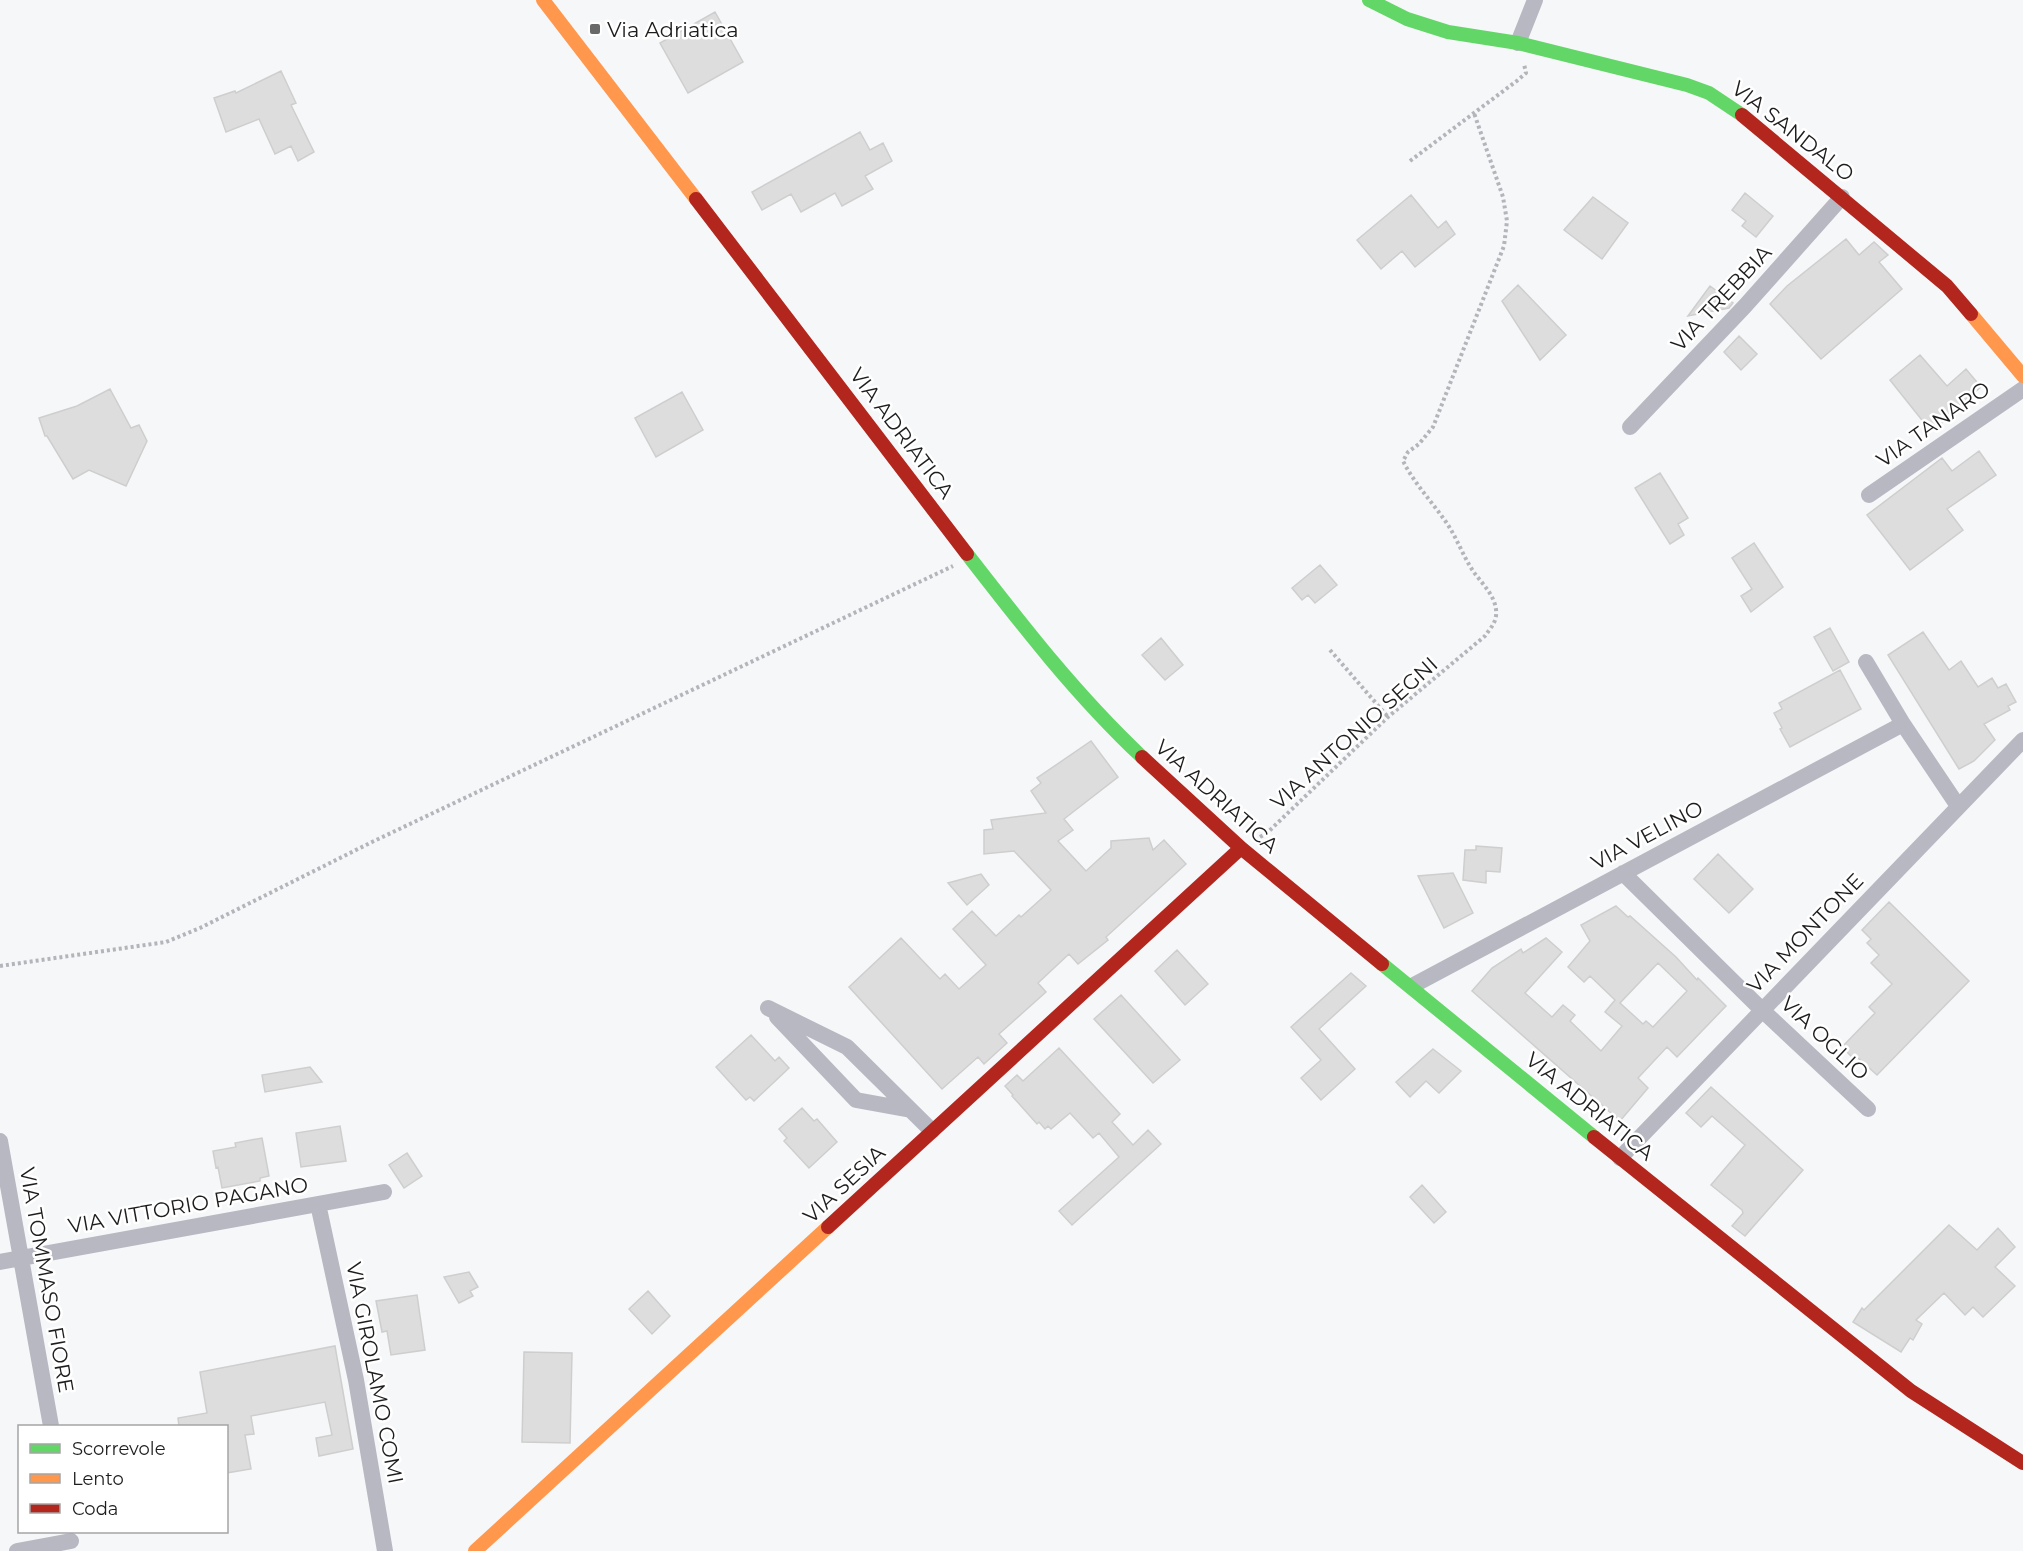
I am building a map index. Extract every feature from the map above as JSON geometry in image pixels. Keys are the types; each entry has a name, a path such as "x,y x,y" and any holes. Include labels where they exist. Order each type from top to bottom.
{"street":[{"name":"VIA ADRIATICA","path":"543,0 1038,646 1107,724 1241,848 1620,1158 1911,1391 2023,1463"},
{"name":"VIA SANDALO","path":"1369,0 1407,19 1448,32 1518,43 1687,85 1708,93 1735,109 1947,285 2023,376"},
{"path":"1518,43 1535,0"},
{"name":"VIA TREBBIA","path":"1630,427 1745,306 1842,197"},
{"name":"VIA TANARO","path":"1869,495 2023,389"},
{"path":"1866,662 1903,724 1958,806"},
{"name":"VIA VELINO","path":"1412,986 1903,724"},
{"name":"VIA MONTONE","path":"1620,1158 2023,740"},
{"name":"VIA SESIA","path":"475,1551 1241,848"},
{"name":"VIA OGLIO","path":"1623,873 1762,1010 1868,1109"},
{"path":"911,1110 856,1100 768,1008 847,1047 911,1110 932,1131"},
{"name":"VIA TOMMASO FIORE","path":"0,1141 51,1425"},
{"name":"VIA VITTORIO PAGANO","path":"0,1262 384,1192"},
{"name":"VIA GIROLAMO COMI","path":"318,1204 356,1380 385,1551"},
{"path":"17,1551 71,1541"}],"path":[{"path":"1410,161 1526,73 1518,43"},
{"name":"VIA ANTONIO SEGNI","path":"1241,848 1267,833 1388,717 1485,636 1494,624 1495,604 1488,590 1472,569 1446,523 1403,461 1407,452 1419,444 1433,427 1504,246 1507,221 1503,197 1474,113"},
{"path":"0,966 166,942 200,928 382,837 971,558"},
{"path":"1330,650 1388,717"}],"building":[{"path":"715,12 743,62 688,93 660,43"},
{"path":"281,71 296,103 291,105 314,152 298,161 291,146 275,154 259,119 226,132 214,98 235,91 236,93"},
{"path":"860,132 870,150 883,143 892,161 865,176 873,189 842,206 835,193 801,212 791,194 762,210 752,192"},
{"path":"1745,193 1773,216 1756,237 1742,226 1746,221 1732,210"},
{"path":"1411,195 1438,228 1446,221 1455,234 1415,267 1402,251 1381,269 1357,240"},
{"path":"1593,197 1628,223 1602,259 1564,230"},
{"path":"1846,239 1859,255 1874,242 1888,255 1879,262 1902,289 1821,359 1770,304 1787,286"},
{"path":"1518,285 1566,335 1540,360 1502,301"},
{"path":"1710,286 1733,303 1729,308 1688,316"},
{"path":"1739,336 1757,354 1741,370 1724,352"},
{"path":"1920,355 1947,386 1966,369 1981,387 1937,427 1935,424 1929,429 1890,380"},
{"path":"110,389 131,428 139,425 147,441 126,486 89,470 73,479 45,436 39,418 77,406"},
{"path":"682,392 703,430 656,457 635,418"},
{"path":"1979,451 1996,475 1947,509 1963,530 1910,570 1867,515 1942,458 1952,471"},
{"path":"1660,473 1688,518 1678,524 1684,535 1670,544 1635,488"},
{"path":"1754,543 1783,587 1751,612 1741,596 1752,589 1732,558"},
{"path":"1320,565 1337,585 1315,603 1308,595 1302,600 1292,588"},
{"path":"1830,628 1849,662 1833,671 1814,637"},
{"path":"1923,632 1949,670 1961,661 1978,687 1992,678 1998,688 2006,684 2016,702 2008,706 2010,710 1984,724 1995,740 1974,761 1959,769 1888,655"},
{"path":"1161,638 1183,665 1165,680 1142,655"},
{"path":"1840,670 1861,709 1790,747 1774,713 1782,709 1779,703"},
{"path":"1091,741 1118,777 1064,819 1073,830 1058,841 1086,871 1111,848 1111,841 1149,838 1153,850 1164,840 1186,864 1106,937 1108,940 1078,964 1069,954 1038,983 1046,992 999,1034 1007,1043 984,1064 978,1057 942,1089 849,987 901,938 940,979 945,974 959,989 986,965 953,929 972,911 996,936 1051,890 1014,851 984,854 984,830 993,829 991,820 1046,813 1031,791 1041,783 1037,778"},
{"path":"1476,846 1502,848 1500,872 1486,871 1486,883 1463,880 1465,850 1476,850"},
{"path":"1718,854 1753,889 1729,913 1694,879"},
{"path":"1453,873 1473,913 1444,928 1418,876"},
{"path":"981,874 989,885 967,905 948,883"},
{"path":"1889,902 1969,981 1877,1075 1858,1058 1855,1060 1842,1047 1875,1013 1869,1007 1892,984 1871,963 1879,955 1867,943 1871,939 1862,930"},
{"path":"1616,906 1676,957 1726,1006 1677,1057 1667,1047 1638,1078 1648,1088 1620,1121 1472,991 1492,968 1521,949 1523,953 1546,938 1562,952 1525,993 1552,1017 1563,1005 1575,1015 1570,1021 1601,1051 1622,1026 1605,1012 1615,1000 1590,976 1584,982 1568,967 1590,941 1581,925","holes":["1658,963 1687,991 1653,1027 1646,1021 1643,1024 1620,1003"]},
{"path":"1177,950 1208,984 1185,1005 1155,971"},
{"path":"1351,973 1366,986 1319,1029 1355,1069 1321,1100 1301,1078 1321,1060 1291,1027"},
{"path":"1121,995 1180,1060 1153,1083 1094,1019"},
{"path":"751,1035 775,1061 779,1057 789,1068 754,1101 750,1097 746,1100 716,1067"},
{"path":"1059,1048 1120,1114 1112,1122 1133,1145 1148,1130 1161,1144 1072,1225 1059,1211 1119,1157 1099,1133 1093,1138 1070,1113 1051,1129 1048,1126 1045,1129 1039,1122 1037,1124 1005,1086 1017,1075 1023,1081"},
{"path":"1433,1049 1461,1071 1439,1093 1426,1081 1410,1097 1396,1082"},
{"path":"310,1067 322,1082 265,1092 262,1075"},
{"path":"1711,1087 1803,1170 1745,1236 1732,1226 1743,1213 1742,1210 1711,1185 1745,1145 1712,1116 1701,1127 1686,1113"},
{"path":"802,1108 814,1121 817,1119 837,1142 809,1168 784,1141 787,1138 779,1129"},
{"path":"340,1126 346,1161 301,1167 296,1133"},
{"path":"262,1138 269,1176 260,1178 260,1181 222,1188 213,1151 236,1147 235,1143"},
{"path":"407,1153 422,1176 404,1188 389,1165"},
{"path":"1422,1185 1446,1212 1434,1223 1410,1197"},
{"path":"1949,1225 1977,1250 1998,1228 2015,1247 1995,1267 2015,1286 1983,1317 1973,1307 1965,1315 1944,1293 1916,1320 1922,1324 1913,1340 1910,1338 1901,1352 1853,1322 1862,1308 1864,1310"},
{"path":"469,1272 478,1287 470,1291 473,1296 459,1303 444,1277"},
{"path":"648,1291 670,1316 652,1334 629,1309"},
{"path":"417,1295 425,1350 391,1355 387,1331 382,1332 376,1301"},
{"path":"335,1346 353,1449 319,1456 316,1438 332,1435 325,1402 251,1416 254,1434 245,1435 251,1469 228,1473 228,1425 179,1425 178,1418 207,1413 200,1372"},
{"path":"524,1352 572,1353 570,1443 522,1442"}],"traffic: fast":[{"path":"1369,0 1407,19 1448,32 1518,43 1687,85 1709,93 1742,115"},
{"path":"967,554 1072,684 1142,757"},
{"path":"1382,964 1594,1137"}],"traffic: slow":[{"path":"543,0 696,199"},
{"path":"1971,314 2023,376"},
{"path":"475,1551 828,1227"}],"traffic: jam":[{"path":"1742,115 1947,286 1971,314"},
{"path":"696,199 967,554"},
{"path":"1142,757 1241,848 1382,964"},
{"path":"828,1227 1241,848"},
{"path":"1594,1137 1911,1391 2023,1463"}],"place":[{"name":"Via Adriatica","path":"595,29"}]}
